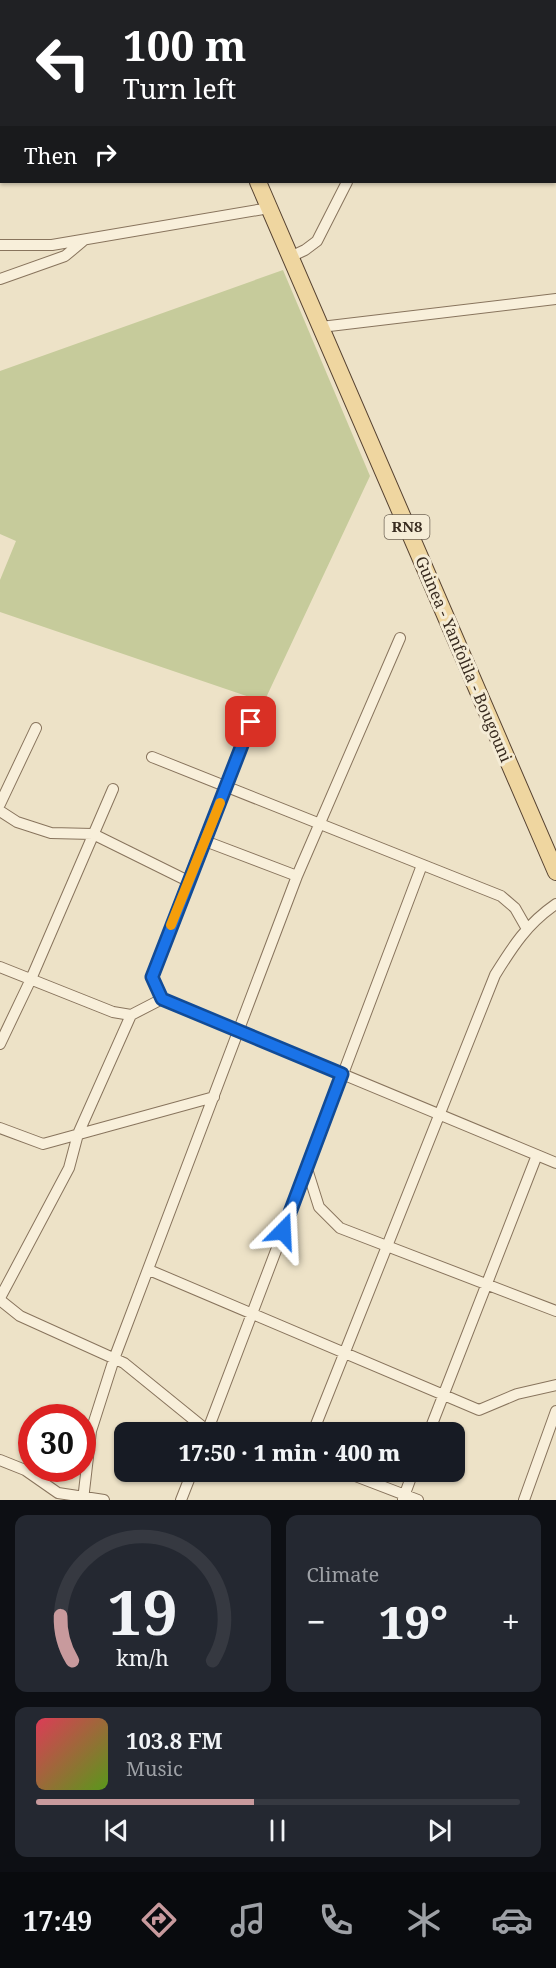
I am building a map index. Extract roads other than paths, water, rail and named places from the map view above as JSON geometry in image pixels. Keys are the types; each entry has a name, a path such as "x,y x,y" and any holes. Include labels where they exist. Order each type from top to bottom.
{"main road":[{"name":"Guinea - Yanfolila - Bougouni","path":"258,183 556,872"}],"street":[{"path":"290,256 305,250 317,241 346,183"},
{"path":"0,245 52,245 269,208"},
{"path":"0,279 65,256 86,239"},
{"path":"321,327 556,299"},
{"path":"83,1499 91,1431 114,1359 297,876 400,638"},
{"path":"251,722 152,977 162,999 556,1163"},
{"path":"0,804 36,728"},
{"path":"152,757 501,896 515,908 527,929"},
{"path":"0,1044 31,979 113,789"},
{"path":"0,811 17,822 51,833 93,834 188,881"},
{"path":"205,841 297,876"},
{"path":"212,1422 422,865"},
{"path":"317,1422 495,975 517,939 541,914 556,904"},
{"path":"0,967 113,1012 130,1015 162,999"},
{"path":"130,1015 78,1134 69,1168 0,1299 20,1316 124,1363 196,1422"},
{"path":"0,1128 43,1144 214,1097"},
{"path":"433,1422 537,1155"},
{"path":"307,1168 319,1207 340,1228 556,1311"},
{"path":"149,1270 479,1410 517,1394 556,1385"},
{"path":"524,1500 556,1411"},
{"path":"0,1460 25,1470 58,1493 83,1499 104,1500"},
{"path":"181,1500 188,1482"},
{"path":"369,1482 404,1497 418,1500"},
{"path":"404,1497 410,1482"}]}
